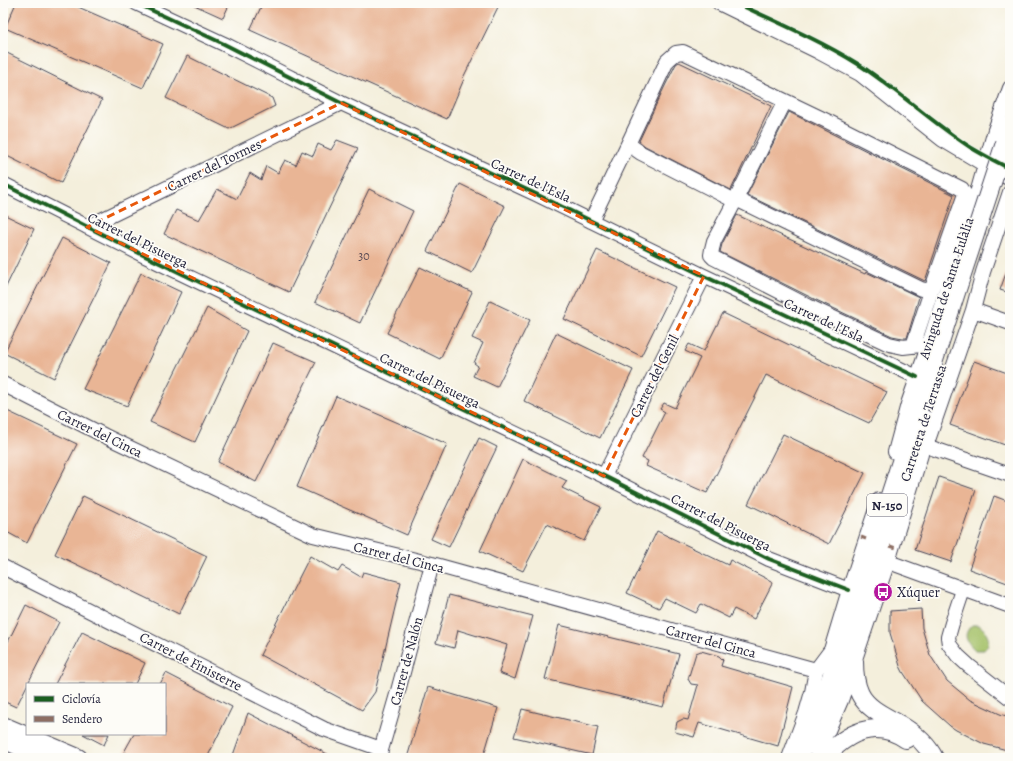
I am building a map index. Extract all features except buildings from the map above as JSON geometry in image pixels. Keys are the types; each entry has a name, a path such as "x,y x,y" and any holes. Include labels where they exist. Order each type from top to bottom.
{"main road":[{"name":"Carretera de Terrassa","path":"799,758 815,749 828,712 924,419 1008,142"},
{"name":"Carretera de Terrassa","path":"815,749 820,711 921,382 966,278"},
{"path":"815,749 826,730 839,700 886,562 922,450 924,419"},
{"path":"815,749 814,709 823,682 830,650"},
{"path":"854,655 854,674 862,698 873,709 901,725 918,738 929,749 934,758"},
{"path":"3,726 78,758"},
{"path":"815,749 835,746 849,736 867,730 890,731 904,738 918,750 923,758"},
{"path":"3,739 46,758"},
{"path":"3,752 16,758"}],"street":[{"name":"Carrer de l'Esla","path":"136,3 224,44 341,103 536,194 921,382"},
{"path":"719,3 860,74 943,140 1010,179"},
{"path":"591,221 667,61 676,54 683,52 829,122 962,189 965,194 913,346"},
{"name":"Avinguda de Santa Eulàlia","path":"921,382 929,344 976,197 995,130 1010,88"},
{"path":"785,101 714,241 712,255 714,258 808,306 889,344 903,347 929,344"},
{"name":"Carrer del Tormes","path":"87,227 341,103"},
{"path":"629,142 631,146 641,154 735,201 740,200 921,289 931,291"},
{"name":"Carrer del Pisuerga","path":"3,184 152,260 604,476 769,559 849,590"},
{"path":"1010,192 972,310 922,450 1010,475"},
{"name":"Carrer del Genil","path":"604,476 704,276"},
{"path":"972,310 1010,323"},
{"name":"Carretera de Terrassa","path":"849,590 921,382"},
{"name":"Carrer del Cinca","path":"3,384 112,440 313,535 432,564 816,670"},
{"path":"886,562 1010,606"},
{"name":"Carrer de Nalón","path":"380,754 432,564"},
{"name":"Carrer de Finisterre","path":"3,567 324,729 380,754"},
{"path":"789,758 806,713 816,670 830,650 849,590"},
{"path":"963,590 948,637 949,644 958,656 969,666 1010,698"}],"highlighted area":[{"path":"341,103 704,276 604,476 87,227"}],"green space":[{"path":"972,625 979,625 988,636 987,647 984,650 975,650 967,641 966,635"}],"marked path":[{"path":"861,537 866,539"},
{"path":"890,546 896,548"}],"cycle path":[{"path":"136,3 224,44 341,103 536,194 917,377"},
{"path":"736,3 813,39 858,64 956,137 975,150 1010,169"},
{"path":"3,184 145,256 604,476 769,559 849,590"}],"place":[{"name":"Xúquer","path":"883,592"}]}
